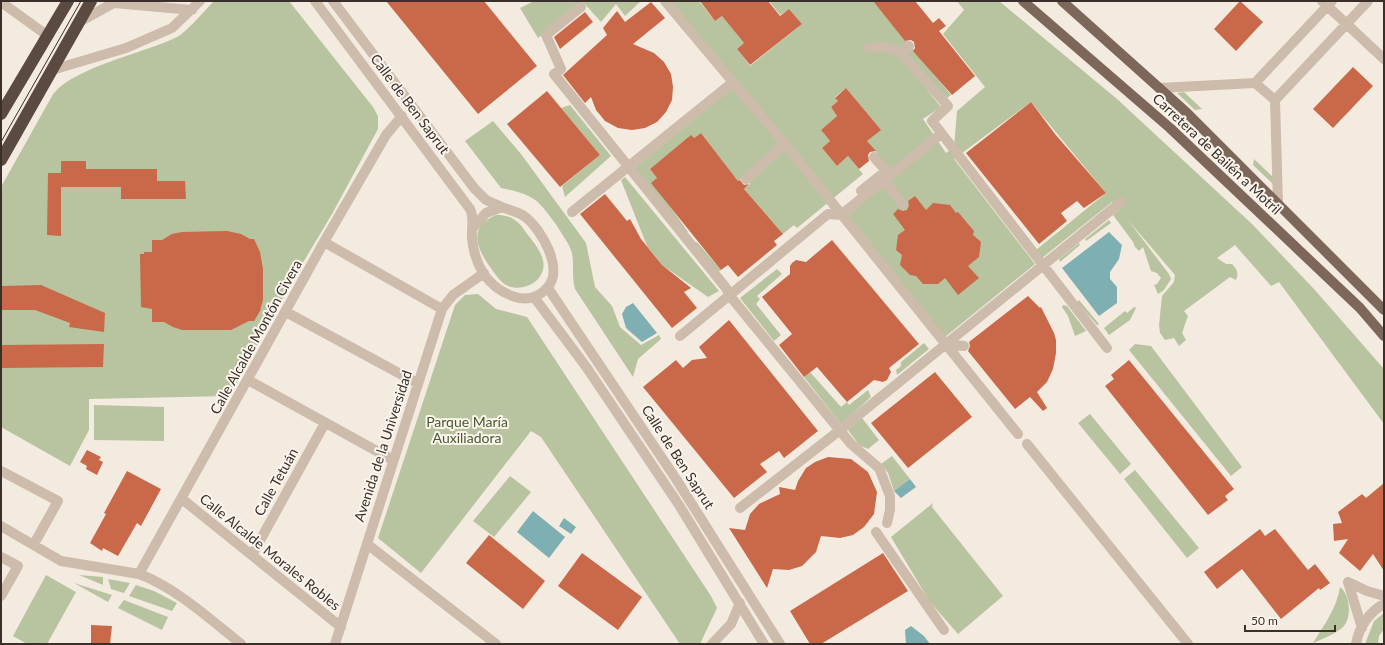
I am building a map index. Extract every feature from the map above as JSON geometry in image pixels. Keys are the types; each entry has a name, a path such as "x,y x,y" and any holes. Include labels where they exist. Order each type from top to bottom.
{"highway":[{"path":"1,114 68,1"},
{"path":"1,160 91,1"}],"main road":[{"name":"Carretera de Bailén a Motril","path":"1023,1 1170,128 1360,308 1384,336"},
{"name":"Carretera de Bailén a Motril","path":"1062,1 1159,88 1384,310"}],"street":[{"path":"52,70 126,48 172,28 200,1"},
{"name":"Calle de Ben Saprut","path":"315,1 470,209 474,215 473,228"},
{"name":"Calle de Ben Saprut","path":"333,1 474,188 486,200 502,208"},
{"path":"665,1 784,144 1018,434"},
{"path":"1278,204 1275,100 1368,1"},
{"path":"1,2 48,36"},
{"path":"79,22 116,2 170,4 192,10"},
{"path":"1255,83 1327,3 1346,24 1384,59"},
{"path":"581,7 546,35 560,69 554,74 726,288 730,296 851,444 879,468 890,496 890,510 887,523"},
{"path":"868,48 886,47 905,49 948,106 932,121 1107,348"},
{"path":"572,212 732,83"},
{"path":"1159,88 1255,83 1275,100"},
{"name":"Calle Alcalde Montón Civera","path":"139,574 324,242 386,135 402,116"},
{"path":"680,336 828,214 840,213 885,181 941,134"},
{"path":"746,179 784,144"},
{"path":"840,213 886,171 874,157"},
{"path":"885,181 904,205"},
{"path":"740,508 840,430 1121,202"},
{"path":"502,208 524,216 536,229 549,248 553,261 553,272 548,288 534,297 524,300 506,294 484,273 473,249 473,228 486,214 502,208"},
{"path":"324,242 442,309"},
{"name":"Avenida de la Universidad","path":"335,644 442,309 453,295 484,273"},
{"name":"Calle de Ben Saprut","path":"548,288 676,479 780,644"},
{"name":"Calle de Ben Saprut","path":"534,297 587,368 679,505 764,644"},
{"path":"286,312 417,384"},
{"path":"946,344 964,346"},
{"path":"248,380 393,460"},
{"name":"Calle Tetuán","path":"252,555 325,423"},
{"path":"1027,444 1188,644"},
{"path":"1,471 58,501 34,544"},
{"name":"Calle Alcalde Morales Robles","path":"182,499 341,627"},
{"path":"1,526 61,561 139,574 151,578 192,606 241,644"},
{"path":"876,532 944,630"},
{"path":"366,544 496,644"},
{"path":"1,557 18,566 1,596"},
{"path":"1362,628 1348,582 1367,591 1384,596"},
{"path":"712,644 731,624 740,603"},
{"path":"1356,644 1368,617 1384,604"}],"green space":[{"path":"214,1 289,1 373,107 378,116 378,129 332,214 295,276 229,396 89,399 89,430 70,466 1,427 1,187 52,96 61,86 91,69 177,37 191,26"},
{"path":"534,1 641,1 625,16 616,4 601,22 583,2 538,38 520,8"},
{"path":"671,1 699,1 715,21 722,16 744,43 737,49 750,66 802,24 789,9 780,15 769,1 873,1 951,95 947,98 929,81 927,90 941,107 923,119 946,153 954,147 957,111 985,87 943,34 964,10 957,1 999,1 1117,99 1252,224 1314,289 1384,369 1384,424 1279,282 1271,286 1235,245 1217,258 1226,264 1232,264 1234,266 1237,273 1236,280 1230,277 1184,311 1188,316 1182,333 1186,340 1179,346 1174,338 1165,340 1160,333 1159,325 1162,296 1174,282 1175,275 1128,220 1169,274 1171,279 1164,290 1158,294 1154,285 1157,284 1161,278 1157,273 1151,271 1143,247 1139,251 1135,247 1113,215 1119,210 1112,202 1042,258 1036,250 1106,193 1031,102 954,159 1035,264 945,337 848,215 891,179 874,157 877,153 867,141 880,130 846,88 835,97 838,101 831,107 837,116 821,130 830,141 822,148 837,166 848,156 863,174 797,228 794,225 783,234 744,189 750,184 744,177 738,181 701,133 694,138 747,261 665,157 650,169 657,178 669,205 688,232 686,233 695,244 697,242 721,270 716,273 632,170 738,84"},
{"path":"1184,92 1202,109 1195,110 1177,93"},
{"path":"570,105 611,156 565,197 562,186 600,155 561,108"},
{"path":"493,121 521,154 586,243 595,287 612,306 620,327 641,345 659,335 661,339 638,359 633,377 575,289 571,250 557,226 534,199 521,193 501,188 465,141"},
{"path":"1254,159 1273,177 1273,184 1253,165"},
{"path":"625,177 719,291 708,297 662,265 647,246 621,180"},
{"path":"496,215 509,217 518,222 536,245 542,256 543,268 541,274 533,283 519,288 509,286 500,279 485,260 478,245 478,231 481,225"},
{"path":"1109,220 1111,223 1086,241 1085,239"},
{"path":"1079,243 1080,245 1060,262 1059,259"},
{"path":"777,269 782,274 757,296 760,299 756,304 781,335 774,341 740,298"},
{"name":"Parque María Auxiliadora","path":"478,294 496,309 527,317 711,596 717,608 700,644 680,644 541,437 531,431 421,573 378,538 455,305 465,295"},
{"path":"1079,300 1099,324 1097,325 1077,302"},
{"path":"1063,305 1067,306 1086,331 1075,336 1068,316 1062,307"},
{"path":"1134,307 1136,308 1130,320 1109,335 1104,328 1125,311 1127,313"},
{"path":"924,343 929,349 897,375 896,370 901,366 901,362"},
{"path":"1135,344 1151,346 1242,467 1231,476 1129,350"},
{"path":"810,372 841,407 847,402 849,405 868,390 871,397 841,424 804,377"},
{"path":"94,405 164,407 164,441 94,440"},
{"path":"1090,414 1131,464 1120,474 1078,423"},
{"path":"862,418 879,440 868,449 859,445 848,430"},
{"path":"892,456 910,479 894,491 888,473 881,464"},
{"path":"1135,470 1199,548 1187,558 1124,479"},
{"path":"510,476 531,492 494,537 473,521"},
{"path":"933,503 932,507 1003,596 958,634 930,602 891,537"},
{"path":"46,575 76,592 47,644 27,644 13,636"},
{"path":"79,575 103,577 103,585"},
{"path":"108,579 130,583 124,593 111,589"},
{"path":"74,583 112,595 108,602"},
{"path":"136,585 154,591 177,603 172,611 129,596"},
{"path":"1340,587 1346,595 1349,605 1347,622 1338,631 1330,636 1313,643 1333,609"},
{"path":"124,600 168,617 162,630 118,608"},
{"path":"1384,613 1384,629 1379,636 1378,644 1365,644 1374,621"}],"water":[{"path":"1109,232 1122,245 1119,259 1110,272 1110,279 1117,287 1117,303 1099,316 1062,268"},
{"path":"633,303 657,333 642,342 626,328 622,314 626,307"},
{"path":"910,479 916,487 901,498 894,491"},
{"path":"533,511 565,537 549,558 517,532"},
{"path":"564,518 576,527 571,534 559,526"},
{"path":"911,626 924,636 930,644 906,644 905,630"}],"building":[{"path":"386,1 484,1 537,66 478,114"},
{"path":"700,1 768,1 780,16 789,9 802,24 750,65 737,49 744,43 722,16 715,21"},
{"path":"873,1 915,1 933,23 939,18 946,26 939,31 975,76 952,95 913,51 915,48 914,42 911,40 905,41"},
{"path":"1240,1 1263,22 1236,51 1214,29"},
{"path":"651,2 665,18 633,44 654,53 664,62 671,74 673,87 672,100 666,112 657,122 645,128 632,130 618,128 605,121 596,110 591,97 585,103 563,75 607,35 603,28 617,11 625,22"},
{"path":"585,12 593,22 560,49 554,37"},
{"path":"1353,67 1373,86 1333,128 1313,109"},
{"path":"846,88 881,130 867,141 876,151 870,152 868,155 869,161 859,169 848,156 837,166 822,148 830,141 821,130 837,116 831,107 838,101 835,98"},
{"path":"547,91 600,155 560,187 507,124"},
{"path":"1031,102 1055,134 1106,193 1084,208 1077,201 1061,213 1067,221 1039,244 966,153"},
{"path":"701,133 738,181 740,180 744,185 749,184 744,189 783,234 774,241 777,245 738,277 728,265 721,270 651,183 657,178 650,169 691,135 694,138"},
{"path":"61,161 86,161 86,169 157,169 157,181 185,181 186,199 121,199 121,187 61,187 61,236 47,235 48,173 61,173"},
{"path":"605,194 627,221 630,219 641,239 662,265 691,288 684,292 697,308 672,328 580,214"},
{"path":"915,196 926,210 933,203 950,205 974,231 973,235 981,242 979,257 968,266 979,278 958,295 945,278 938,284 923,284 916,276 910,275 900,265 902,255 896,250 898,235 905,230 893,214 898,209 903,211 907,210 909,205 908,201"},
{"path":"227,231 254,239 260,252 263,269 263,300 260,311 254,321 249,321 231,330 182,330 164,322 152,322 152,309 141,307 140,254 144,254 144,252 152,252 152,240 162,240 172,234 182,232"},
{"path":"832,240 919,344 889,368 891,372 887,380 883,382 874,380 847,402 817,367 804,377 779,345 792,334 762,297 790,274 790,266 792,263 796,260 806,262"},
{"path":"41,285 105,313 104,332 69,327 70,323 35,310 1,310 1,286"},
{"path":"1028,296 1040,308 1041,307 1056,340 1056,353 1053,369 1047,382 1037,392 1047,408 1043,411 1030,397 1015,409 968,351 970,346 969,342"},
{"path":"729,320 818,431 784,458 779,451 760,464 767,472 734,498 643,387 676,360 683,368 692,360 707,358 699,347"},
{"path":"104,344 103,367 1,368 1,345"},
{"path":"1129,360 1234,489 1225,496 1228,500 1208,515 1105,386 1114,379 1111,375"},
{"path":"935,372 972,417 908,468 871,423"},
{"path":"87,450 101,457 99,460 103,462 97,475 86,469 87,466 80,462"},
{"path":"828,457 851,459 868,472 877,492 874,514 864,527 853,535 840,538 821,536 816,552 802,566 789,570 773,569 767,588 729,528 745,530 750,514 759,504 780,494 779,487 795,490 798,481 806,468 815,462"},
{"path":"127,471 161,489 141,526 137,523 118,556 103,548 102,551 90,543 106,514 104,513"},
{"path":"1384,483 1384,571 1373,554 1360,571 1339,553 1348,539 1334,541 1333,524 1342,523 1338,512 1362,494 1366,498"},
{"path":"1260,529 1265,536 1275,529 1308,570 1315,564 1330,583 1320,590 1319,588 1281,619 1242,569 1217,589 1204,572"},
{"path":"489,535 545,581 523,609 466,563"},
{"path":"582,553 642,597 618,630 558,586"},
{"path":"883,553 908,591 821,644 810,644 790,611"},
{"path":"91,625 112,626 110,644 91,644"}],"tram line":[{"path":"1,142 81,1"}]}
